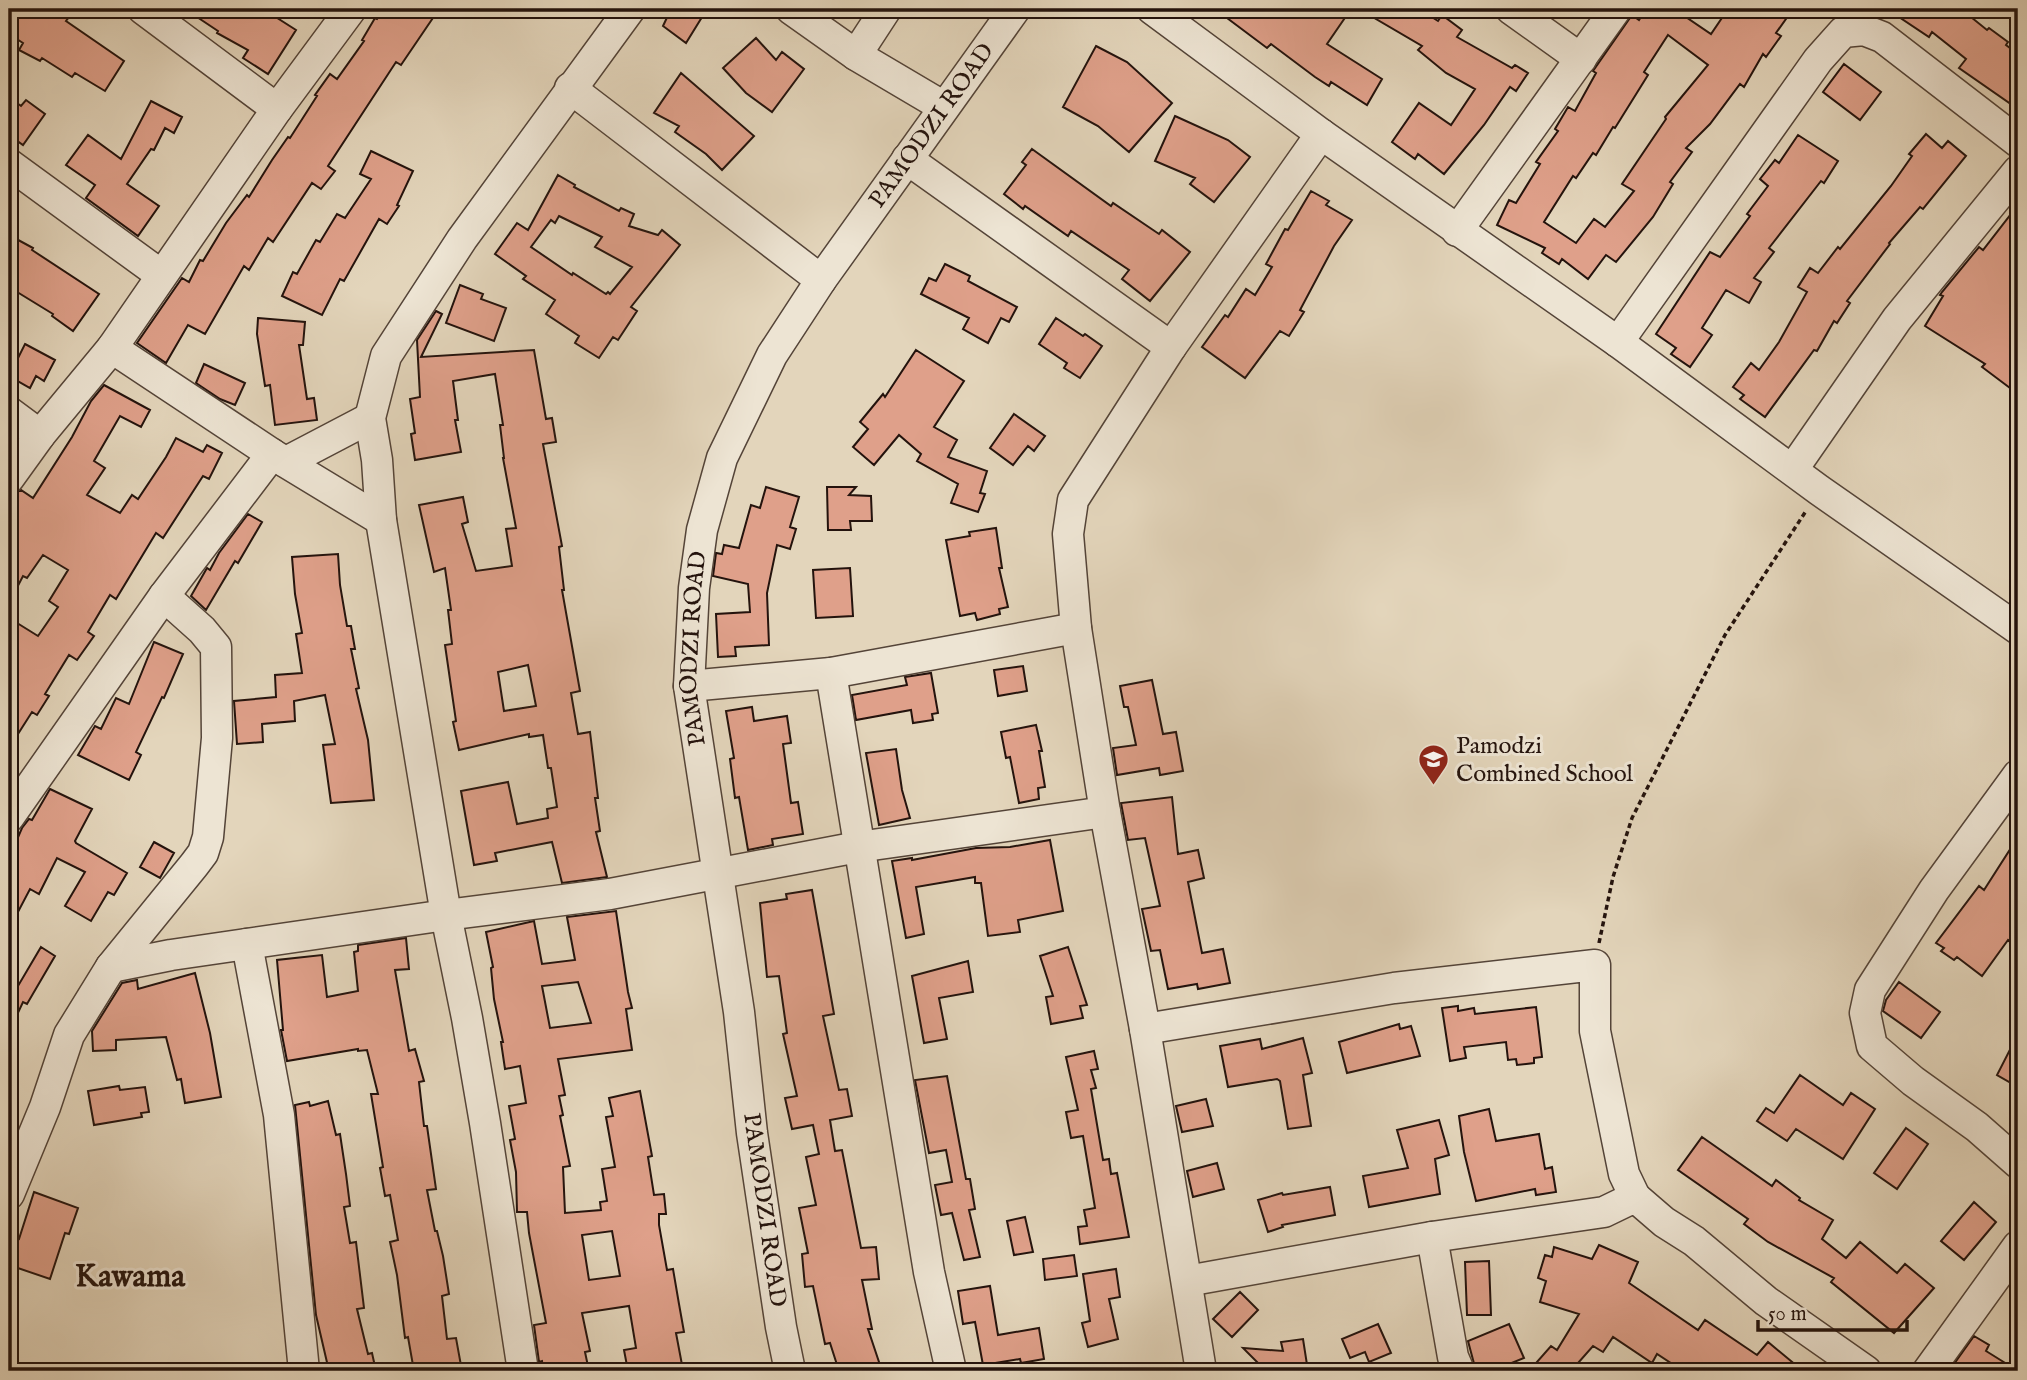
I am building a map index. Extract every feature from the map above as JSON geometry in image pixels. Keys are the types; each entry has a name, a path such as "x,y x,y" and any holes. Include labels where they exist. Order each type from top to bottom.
{"street":[{"path":"143,9 277,110"},
{"path":"9,478 40,435 113,348 161,275 351,9"},
{"path":"523,1371 467,1018 446,915 382,520 370,418 386,356 462,239 630,9"},
{"path":"791,9 856,55 944,107"},
{"path":"856,55 886,9"},
{"name":"PAMODZI ROAD","path":"790,1371 752,1133 739,1012 689,686 694,588 702,530 722,458 772,355 821,280 1015,9"},
{"path":"1152,9 1321,134 1618,342 1819,489 2018,629"},
{"path":"1511,9 1581,59"},
{"path":"1457,230 1616,9"},
{"path":"1618,342 1818,60 1843,32 1864,30 1882,37 2018,142"},
{"path":"570,88 821,280"},
{"path":"1201,1371 1145,1029 1105,812 1076,628 1068,534 1073,500 1171,346 1321,134"},
{"path":"907,159 1171,346"},
{"path":"9,164 161,275"},
{"path":"1793,468 1897,319 2018,171"},
{"path":"113,348 279,458 382,520"},
{"path":"9,412 40,435"},
{"path":"9,817 164,596 279,458 370,418"},
{"path":"9,1194 45,1107 69,1035 111,967 203,853 208,837 217,738 216,647 202,630 164,596"},
{"path":"689,686 831,673 1076,628"},
{"path":"831,673 929,1272 951,1371"},
{"path":"2018,775 1927,901 1870,990 1865,1013 1872,1046 1977,1127 2018,1163"},
{"path":"111,967 171,955 610,894 858,847 1105,812"},
{"path":"152,915 171,955"},
{"path":"247,944 279,1115 304,1371"},
{"path":"1145,1029 1394,988 1595,965 1595,1031 1624,1174 1635,1198 1664,1222 1694,1241 1766,1301 1866,1371"},
{"path":"1187,1281 1432,1237 1604,1212 1635,1198"},
{"path":"1432,1237 1453,1357 1459,1371"},
{"path":"1928,1371 2018,1246"}],"path":[{"path":"1595,965 1613,877 1632,818 1725,635 1819,489"}],"building":[{"path":"9,9 55,9 69,17 66,21 124,61 105,91 75,73 72,77 42,58 40,61 19,50 23,43 9,34"},
{"path":"185,9 263,9 296,30 268,74 243,58 248,50 217,33 218,31"},
{"path":"385,9 439,9 401,65 396,62 328,166 335,171 321,189 312,183 273,242 268,238 249,270 244,266 205,334 188,325 166,363 137,343 182,278 189,282 200,260 203,261 226,223 247,195 249,197 330,74 337,79 364,41 362,40 375,18"},
{"path":"671,9 707,9 686,43 663,26"},
{"path":"1215,9 1351,9 1327,44 1382,79 1367,105 1331,82 1329,86 1271,44 1267,48"},
{"path":"1359,9 1419,9 1438,21 1442,15 1462,30 1457,37 1512,68 1515,65 1528,73 1516,91 1510,87 1484,125 1444,174 1418,154 1415,159 1392,142 1419,103 1451,125 1475,89 1446,73 1418,50 1422,46"},
{"path":"1646,9 1674,9 1711,34 1728,9 1793,9 1776,33 1781,36 1766,57 1763,54 1744,87 1740,84 1710,124 1686,148 1692,152 1670,182 1673,184 1653,217 1616,262 1606,255 1588,279 1562,259 1559,264 1542,253 1545,248 1497,225 1509,200 1516,203 1540,164 1536,162 1558,131 1555,129 1568,107 1575,111 1596,73 1593,71 1632,15 1639,20","holes":["1668,35 1708,65 1665,117 1622,184 1634,191 1605,227 1594,219 1576,243 1544,222 1573,176 1576,178 1593,153 1596,155 1613,127 1615,128 1648,75 1644,72"]},
{"path":"1887,9 1961,9 1987,30 1989,28 2008,42 2006,45 2018,54 2018,109 1959,68 1966,59 1932,32 1929,37"},
{"path":"756,38 776,60 782,52 804,69 772,112 746,93 723,68"},
{"path":"1096,46 1127,62 1172,103 1129,152 1098,126 1063,107"},
{"path":"1844,64 1881,92 1860,120 1823,92"},
{"path":"681,73 754,136 722,170 706,154 675,132 679,126 654,113"},
{"path":"9,97 21,106 26,100 45,114 23,145 9,135"},
{"path":"151,101 182,117 174,133 165,128 154,150 151,149 127,184 159,206 138,236 86,198 95,185 66,165 88,135 121,159"},
{"path":"1175,116 1228,140 1250,157 1214,202 1190,184 1195,178 1155,161"},
{"path":"1926,134 1942,148 1948,141 1966,156 1923,209 1920,207 1889,243 1847,301 1850,303 1837,323 1834,321 1817,351 1814,350 1765,417 1740,399 1744,395 1733,387 1751,363 1759,370 1779,342 1807,292 1798,287 1810,268 1818,273 1838,247 1840,249 1891,186 1912,156 1909,154"},
{"path":"1798,135 1838,161 1824,183 1821,181 1769,248 1774,252 1754,278 1761,282 1749,303 1726,290 1702,328 1712,335 1690,367 1671,354 1676,348 1656,334 1710,252 1720,257 1750,216 1747,214 1768,186 1760,179 1775,160 1779,163"},
{"path":"1032,149 1111,206 1113,203 1159,234 1162,230 1190,252 1150,301 1122,279 1129,270 1071,231 1068,236 1025,206 1023,209 1004,194 1026,165 1022,162"},
{"path":"371,151 413,171 397,205 399,206 387,224 379,219 344,281 340,279 322,315 282,296 293,272 297,274 316,240 320,242 337,214 345,218 371,179 360,174"},
{"path":"558,175 575,185 574,187 619,211 621,208 634,214 629,226 658,235 662,230 680,245 631,307 637,311 618,340 613,337 599,358 575,343 579,336 546,314 555,300 523,279 526,276 495,254 517,223 528,230","holes":["559,216 602,237 595,247 632,267 610,294 573,273 572,275 531,247 551,220 555,223"]},
{"path":"1311,191 1329,201 1326,205 1352,220 1334,246 1300,310 1304,312 1289,336 1280,331 1245,378 1202,347 1225,315 1228,317 1246,289 1255,295 1272,267 1266,264 1285,229 1288,230"},
{"path":"2018,205 2018,394 1982,367 1985,364 1925,326 1943,296 1940,295 1942,292 1979,247 1983,250"},
{"path":"9,235 33,248 32,250 99,294 73,331 52,316 53,314 9,287"},
{"path":"945,264 970,276 968,281 1017,307 1009,322 1001,318 988,343 963,329 969,318 921,294 929,278 936,281"},
{"path":"460,285 483,294 481,299 506,308 494,341 446,323"},
{"path":"436,311 442,314 421,357 534,350 546,419 552,418 556,442 543,444 562,546 559,547 562,590 580,691 571,693 578,734 590,732 600,831 596,832 607,877 562,883 552,842 495,853 497,861 474,865 461,791 508,782 517,824 548,818 547,809 557,807 543,735 529,737 529,734 459,750 453,722 456,721 445,645 452,644 448,610 451,610 445,568 434,572 419,505 463,497 468,522 462,524 476,571 512,566 506,529 516,528 503,458 500,425 503,425 495,374 453,381 458,420 455,420 461,452 415,460 411,434 415,433 410,399 420,397 417,340","holes":["528,665 536,706 504,711 498,672"]},
{"path":"258,318 305,322 303,345 299,345 307,399 314,398 317,420 275,425 270,385 265,386 257,334"},
{"path":"1056,318 1102,346 1080,378 1064,368 1067,363 1039,344"},
{"path":"25,344 55,360 44,381 36,376 30,388 9,376"},
{"path":"916,350 964,381 934,427 957,440 948,457 987,471 980,493 985,494 978,512 951,503 958,484 917,461 921,454 899,435 874,465 853,447 868,429 860,422 883,394 885,397"},
{"path":"204,364 245,383 235,405 220,399 196,383"},
{"path":"104,385 150,410 141,427 120,416 94,461 105,468 87,495 120,513 132,495 138,499 176,438 203,452 207,445 222,453 209,479 203,476 163,538 156,533 116,599 110,595 88,632 94,636 77,660 69,655 45,694 49,696 37,715 32,712 9,748 9,618 38,636 58,607 49,601 68,570 43,555 27,578 23,576 9,603 9,497 21,490 33,498 72,437 91,401"},
{"path":"1014,414 1045,436 1034,451 1028,446 1013,465 990,448"},
{"path":"766,487 799,497 790,527 796,529 790,549 777,545 767,593 769,645 735,647 736,656 718,657 716,614 750,612 748,584 713,576 716,553 722,554 724,545 739,548 751,505 760,508"},
{"path":"827,487 856,487 849,495 871,496 872,521 850,521 851,530 828,530"},
{"path":"248,514 262,522 206,610 191,596 207,568 210,570"},
{"path":"996,528 1002,568 999,568 1008,607 999,609 1000,614 977,620 975,613 960,616 946,540 970,536 969,532"},
{"path":"338,554 347,626 351,626 355,649 351,649 359,688 356,689 368,740 374,800 331,803 323,745 335,744 325,695 294,701 295,721 262,724 263,742 237,744 234,701 276,697 275,675 302,673 296,634 302,633 292,557"},
{"path":"850,568 853,616 816,618 813,570"},
{"path":"154,642 183,654 136,752 141,755 129,780 78,755 95,726 101,729 116,698 129,704"},
{"path":"1023,666 1027,691 998,696 994,670"},
{"path":"931,673 938,713 932,714 933,720 913,723 911,710 856,720 852,695 907,685 905,677"},
{"path":"1152,680 1163,734 1176,732 1183,771 1160,775 1159,768 1117,775 1113,748 1136,745 1128,707 1124,707 1120,686"},
{"path":"752,707 754,721 787,716 791,743 783,744 791,803 798,802 803,834 772,839 773,845 748,850 739,797 735,798 730,759 734,758 726,711"},
{"path":"1036,725 1042,751 1039,751 1045,787 1038,788 1039,799 1019,803 1010,757 1006,758 1001,732"},
{"path":"896,749 902,790 910,818 879,825 866,753"},
{"path":"50,789 92,809 76,843 127,873 114,895 108,892 91,921 65,906 85,872 57,858 39,894 30,889 9,929 9,858 22,828 29,819 32,820"},
{"path":"1172,797 1178,854 1198,850 1204,878 1188,882 1202,953 1223,949 1230,983 1198,989 1197,984 1168,989 1160,950 1151,951 1142,909 1160,906 1145,838 1128,840 1121,803"},
{"path":"2018,837 2018,929 1982,976 1957,957 1954,960 1941,951 1944,948 1936,943 1979,886 1984,890"},
{"path":"1050,840 1063,911 1018,920 1020,932 988,936 981,883 975,883 975,877 916,887 924,934 906,938 892,861"},
{"path":"154,842 174,853 160,878 140,867"},
{"path":"812,890 834,1014 823,1016 839,1090 847,1089 852,1116 830,1120 835,1151 842,1150 861,1248 876,1247 879,1279 862,1280 872,1329 868,1329 882,1371 839,1371 830,1343 825,1344 813,1286 805,1287 802,1254 808,1253 799,1208 816,1205 806,1157 819,1154 813,1125 792,1129 785,1098 797,1096 783,1034 787,1033 779,976 767,977 760,903 787,899 786,894"},
{"path":"616,911 632,1008 626,1009 632,1050 558,1059 565,1095 559,1096 563,1115 560,1116 570,1166 563,1167 565,1213 601,1210 600,1202 607,1201 602,1169 615,1167 606,1117 613,1116 609,1098 640,1091 652,1156 648,1157 654,1195 664,1194 666,1214 659,1214 659,1225 667,1270 673,1269 684,1332 676,1333 683,1370 628,1371 624,1350 636,1348 629,1306 582,1313 590,1351 585,1352 589,1371 543,1371 542,1361 539,1362 534,1325 546,1323 527,1212 517,1212 516,1172 510,1140 515,1139 509,1106 526,1103 520,1066 505,1069 503,1042 494,999 493,967 486,932 534,921 542,964 575,960 567,917","holes":["578,982 591,1023 550,1028 542,986","612,1231 620,1276 589,1280 582,1235"]},
{"path":"406,938 409,969 395,970 409,1051 415,1049 424,1081 419,1082 436,1189 427,1190 449,1294 442,1296 447,1339 456,1338 462,1371 414,1371 408,1337 405,1338 390,1242 398,1240 390,1195 385,1196 380,1168 383,1167 371,1094 378,1094 367,1050 358,1049 287,1061 281,1030 277,960 322,955 327,997 358,991 354,952 358,951 358,945"},
{"path":"41,947 55,956 27,1004 23,1002 9,1032 9,981 18,986"},
{"path":"1068,947 1087,1005 1080,1006 1083,1018 1051,1024 1046,997 1053,996 1040,956"},
{"path":"968,961 973,992 939,998 947,1039 924,1043 912,976"},
{"path":"195,973 210,1033 221,1097 185,1103 181,1079 177,1080 166,1037 116,1040 116,1050 93,1051 92,1031 122,983 137,980 138,989"},
{"path":"1899,982 1940,1012 1921,1038 1883,1011 1886,1000"},
{"path":"1458,1006 1458,1011 1474,1008 1475,1014 1536,1007 1542,1057 1534,1058 1534,1063 1517,1065 1516,1059 1508,1060 1506,1042 1464,1047 1466,1058 1450,1061 1442,1008"},
{"path":"1399,1024 1400,1029 1411,1026 1420,1056 1347,1073 1339,1042"},
{"path":"2018,1034 2018,1087 1997,1075"},
{"path":"1303,1038 1312,1073 1303,1075 1311,1126 1288,1129 1280,1081 1277,1079 1228,1087 1220,1046 1260,1039 1262,1049"},
{"path":"1094,1051 1098,1069 1091,1070 1096,1088 1091,1089 1103,1160 1109,1159 1111,1174 1117,1173 1129,1237 1080,1244 1078,1227 1087,1226 1084,1210 1095,1208 1083,1136 1071,1138 1066,1112 1078,1110 1066,1057"},
{"path":"1800,1075 1843,1105 1851,1093 1875,1109 1843,1159 1796,1129 1787,1141 1757,1121 1766,1108 1774,1113"},
{"path":"947,1076 966,1179 970,1179 975,1209 969,1210 980,1257 964,1260 952,1213 941,1215 935,1185 952,1182 946,1150 929,1153 915,1080"},
{"path":"119,1086 120,1090 145,1087 149,1112 141,1113 142,1117 94,1125 88,1091"},
{"path":"1206,1099 1213,1126 1182,1132 1176,1106"},
{"path":"328,1101 336,1135 340,1134 350,1206 344,1207 350,1243 356,1242 364,1308 357,1309 368,1354 372,1353 376,1371 329,1371 316,1315 295,1105 309,1102 310,1106"},
{"path":"1489,1109 1496,1141 1539,1134 1545,1169 1552,1167 1556,1192 1536,1195 1535,1189 1476,1201 1464,1152 1459,1116"},
{"path":"1439,1120 1449,1155 1435,1159 1440,1194 1369,1207 1363,1176 1408,1168 1397,1130"},
{"path":"1906,1128 1928,1144 1897,1189 1874,1173"},
{"path":"1702,1137 1772,1186 1776,1180 1800,1198 1799,1200 1833,1220 1822,1239 1846,1258 1860,1242 1897,1273 1905,1264 1934,1288 1894,1333 1831,1282 1834,1278 1768,1242 1744,1224 1748,1219 1678,1170"},
{"path":"1217,1163 1224,1189 1193,1197 1187,1171"},
{"path":"1330,1187 1335,1215 1282,1225 1283,1227 1268,1232 1258,1200 1282,1193 1283,1195"},
{"path":"34,1192 78,1208 69,1234 65,1233 50,1279 9,1265 15,1238 19,1239"},
{"path":"1974,1202 1996,1222 1964,1260 1941,1241"},
{"path":"1025,1217 1033,1252 1014,1255 1007,1221"},
{"path":"1599,1245 1638,1262 1629,1283 1698,1330 1705,1320 1757,1355 1768,1342 1803,1371 1683,1371 1657,1354 1652,1363 1613,1337 1603,1352 1593,1346 1571,1371 1529,1371 1551,1346 1557,1350 1579,1314 1540,1302 1546,1281 1538,1278 1545,1255 1552,1257 1554,1247 1592,1259"},
{"path":"1074,1255 1077,1276 1045,1280 1043,1259"},
{"path":"1489,1261 1491,1315 1467,1315 1465,1262"},
{"path":"1116,1269 1120,1297 1109,1299 1118,1339 1088,1347 1082,1323 1090,1321 1083,1274"},
{"path":"990,1286 998,1335 1039,1328 1044,1359 1021,1363 1020,1359 983,1365 975,1322 963,1324 958,1291"},
{"path":"1240,1292 1258,1310 1232,1337 1213,1319"},
{"path":"1378,1324 1391,1353 1369,1362 1365,1352 1350,1358 1342,1339"},
{"path":"1509,1324 1524,1358 1492,1371 1476,1371 1468,1341"},
{"path":"1974,1336 1989,1345 1986,1351 2018,1371 1949,1371"},
{"path":"1303,1339 1308,1371 1266,1371 1243,1348 1283,1351 1281,1342"}],"place":[{"name":"Pamodzi Combined School","path":"1433,787"}],"district":[{"name":"Kawama","path":"130,1277"}]}
